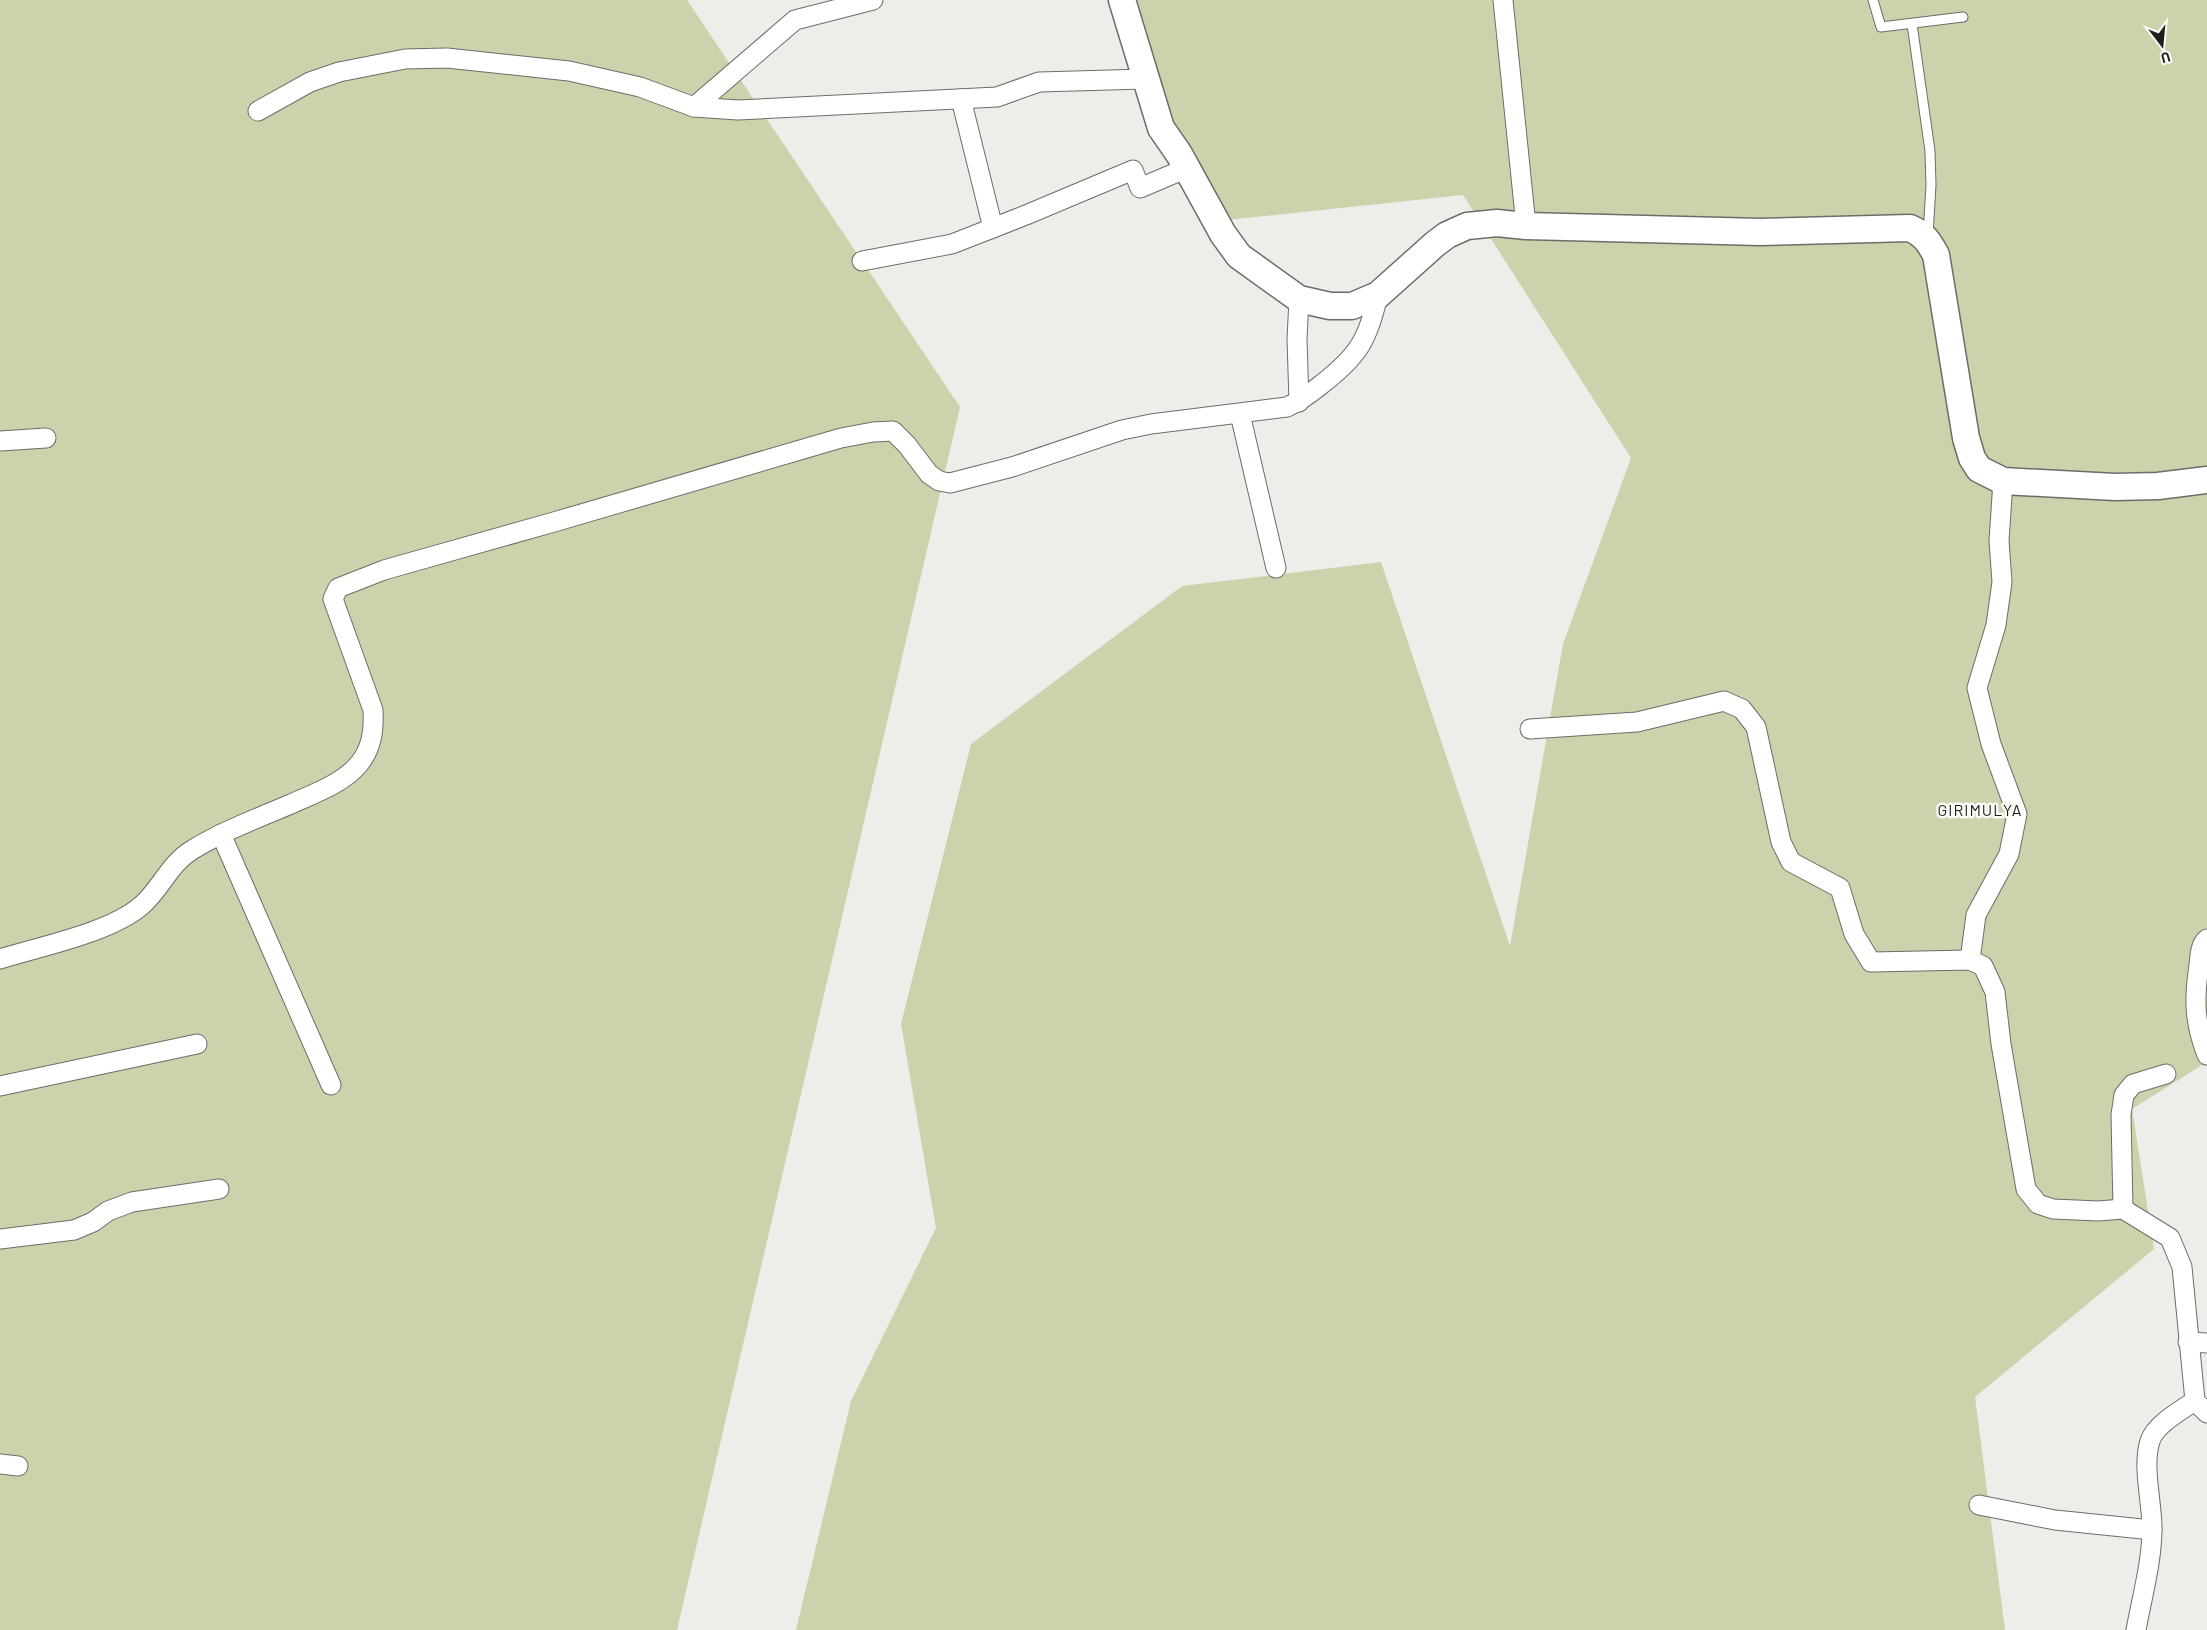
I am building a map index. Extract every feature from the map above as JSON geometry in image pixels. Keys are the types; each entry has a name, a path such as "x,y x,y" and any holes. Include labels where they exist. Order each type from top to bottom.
{"street":[{"path":"694,107 795,20 873,0"},
{"path":"1122,0 1161,128 1187,168 1222,234 1239,256 1299,298 1330,306 1352,306 1378,295 1435,244 1467,226 1497,223 1526,226 1761,232 1910,228 1919,232 1928,240 1936,255 1969,452 1979,469 2002,481 2115,487 2158,486 2207,480"},
{"path":"1503,0 1526,226"},
{"path":"258,111 310,82 339,72 405,59 447,58 569,71 640,87 694,107 738,110 997,97 1039,82 1145,78"},
{"path":"961,99 993,228"},
{"path":"862,261 952,244 1133,170 1140,188 1187,168"},
{"path":"0,959 92,931 129,915 151,896 175,863 189,852 221,834 322,790 342,779 360,764 370,746 374,729 373,710 332,600 338,588 384,570 564,520 841,438 873,432 893,431 907,445 929,474 939,481 950,484 1012,468 1122,430 1151,424 1287,407 1299,402 1346,366 1364,339 1372,321 1378,295"},
{"path":"1299,298 1297,339 1299,402"},
{"path":"1240,414 1276,568"},
{"path":"0,441 46,438"},
{"path":"1970,960 1976,915 2008,854 2017,814 1991,744 1977,688 1996,625 2002,582 1999,541 2002,481"},
{"path":"1530,729 1637,722 1724,700 1742,709 1756,727 1781,842 1791,862 1840,888 1854,934 1871,962 1970,960 1983,966 1995,992 2001,1044 2026,1189 2038,1204 2053,1209 2098,1211 2123,1209 2170,1238 2182,1267 2188,1342 2201,1406 2167,1420 2150,1439 2147,1456 2152,1530 2148,1570 2136,1630"},
{"path":"221,834 331,1085"},
{"path":"2207,939 2201,950 2194,999 2199,1028 2207,1055"},
{"path":"0,1086 197,1044"},
{"path":"2123,1209 2121,1115 2124,1095 2133,1084 2166,1074"},
{"path":"0,1240 74,1230 93,1222 108,1211 132,1202 219,1189"},
{"path":"2188,1342 2207,1343"},
{"path":"1979,1505 2055,1520 2152,1530"}],"lane":[{"path":"1873,0 1881,27 1963,17"},
{"path":"1912,24 1930,151 1931,185 1928,240"}],"green space":[{"path":"0,0 687,0 960,407 677,1630 0,1630"},
{"path":"1118,0 2207,0 2207,1062 2132,1109 2154,1249 1975,1397 2005,1630 796,1630 851,1401 936,1228 901,1024 971,744 1182,586 1381,562 1510,946 1563,644 1631,458 1463,195 1209,222"}],"district":[{"name":"GIRIMULYA","path":"1980,809"}]}
